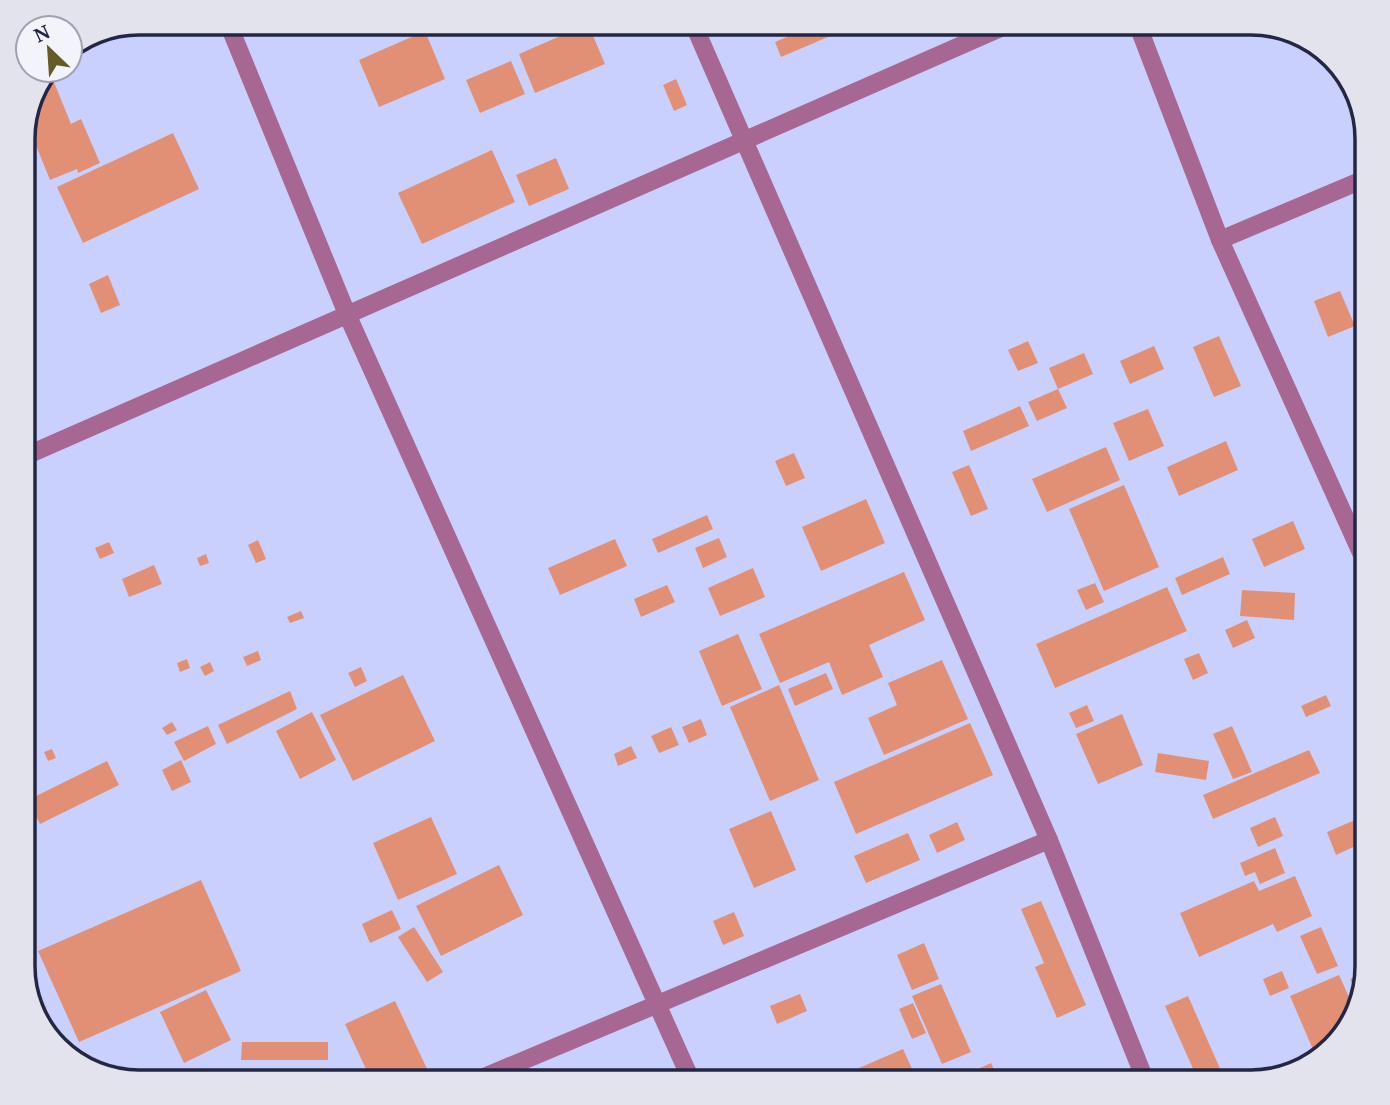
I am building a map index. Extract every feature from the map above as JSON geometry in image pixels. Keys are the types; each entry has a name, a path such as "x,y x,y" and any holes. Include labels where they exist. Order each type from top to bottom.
{"street":[{"path":"233,35 347,314 687,1070"},
{"path":"698,35 1049,840 1141,1070"},
{"path":"35,452 984,35"},
{"path":"1142,35 1220,240 1355,539"},
{"path":"1220,240 1355,182"},
{"path":"501,1070 1049,840"}],"building":[{"path":"416,35 427,35 445,79 379,107 359,60"},
{"path":"563,35 593,35 605,64 535,93 519,54"},
{"path":"791,35 833,35 781,57 775,42"},
{"path":"511,61 525,94 480,113 466,80"},
{"path":"676,79 687,105 674,111 663,85"},
{"path":"51,84 55,84 71,124 81,119 100,163 78,173 77,169 50,180 35,143 39,112"},
{"path":"173,133 199,189 83,243 57,187"},
{"path":"492,150 515,202 422,244 398,193"},
{"path":"556,158 569,189 529,206 516,175"},
{"path":"108,275 120,305 101,313 89,284"},
{"path":"1340,291 1355,326 1328,337 1314,301"},
{"path":"1219,336 1241,386 1214,397 1193,347"},
{"path":"1028,341 1038,363 1018,371 1008,350"},
{"path":"1154,346 1164,369 1130,384 1120,361"},
{"path":"1084,353 1093,374 1058,389 1049,368"},
{"path":"1058,389 1067,408 1037,421 1028,402"},
{"path":"1020,406 1029,426 971,451 963,431"},
{"path":"1148,409 1164,446 1129,461 1113,423"},
{"path":"1226,441 1238,470 1179,496 1167,467"},
{"path":"1106,447 1120,480 1047,512 1032,479"},
{"path":"794,453 805,478 786,486 775,461"},
{"path":"969,465 988,509 971,516 952,472"},
{"path":"1124,485 1159,567 1104,591 1069,509"},
{"path":"866,499 885,543 821,571 802,527"},
{"path":"707,515 713,529 658,553 652,539"},
{"path":"1293,521 1305,549 1264,567 1252,539"},
{"path":"719,538 727,557 703,568 695,548"},
{"path":"615,539 627,566 560,595 548,568"},
{"path":"258,540 266,559 256,563 248,545"},
{"path":"109,542 114,553 100,559 95,548"},
{"path":"206,554 209,563 200,566 197,558"},
{"path":"1223,557 1230,574 1182,595 1175,578"},
{"path":"154,565 162,584 129,597 122,579"},
{"path":"753,568 765,597 720,616 708,588"},
{"path":"904,572 925,620 869,645 883,677 842,695 829,662 780,683 759,634"},
{"path":"1095,583 1104,602 1086,610 1077,590"},
{"path":"667,585 675,602 641,617 634,599"},
{"path":"1167,587 1187,631 1055,688 1036,644"},
{"path":"1242,590 1295,593 1294,620 1240,616"},
{"path":"301,611 304,618 290,623 287,617"},
{"path":"1247,620 1255,638 1233,648 1225,630"},
{"path":"738,634 762,689 722,706 699,651"},
{"path":"258,651 261,660 247,666 243,657"},
{"path":"1199,653 1208,673 1193,680 1184,659"},
{"path":"187,659 190,668 180,672 177,663"},
{"path":"942,660 968,719 884,755 868,718 897,705 888,683"},
{"path":"210,662 214,671 205,676 200,667"},
{"path":"361,667 367,681 355,687 348,673"},
{"path":"826,673 833,689 795,706 788,689"},
{"path":"403,675 435,741 353,781 320,715"},
{"path":"779,685 819,780 770,801 730,707"},
{"path":"290,691 297,709 227,744 218,725"},
{"path":"1326,695 1331,706 1306,717 1301,706"},
{"path":"1087,705 1094,721 1076,728 1069,713"},
{"path":"312,712 336,760 300,779 276,731"},
{"path":"1122,714 1143,765 1098,784 1076,734"},
{"path":"701,719 707,735 689,743 682,727"},
{"path":"172,722 177,730 167,735 162,728"},
{"path":"970,723 993,775 856,834 834,782"},
{"path":"208,726 216,744 184,761 174,742"},
{"path":"1232,726 1252,772 1233,779 1213,734"},
{"path":"671,727 679,745 659,753 651,736"},
{"path":"631,746 637,758 618,766 614,754"},
{"path":"52,749 56,758 48,761 44,752"},
{"path":"1309,750 1320,773 1213,819 1203,795"},
{"path":"1158,753 1209,761 1206,780 1155,772"},
{"path":"181,760 191,782 172,791 162,770"},
{"path":"107,761 119,785 40,824 35,814 35,797"},
{"path":"771,811 796,870 754,888 729,829"},
{"path":"431,817 457,874 398,900 373,843"},
{"path":"1275,817 1283,836 1258,847 1250,828"},
{"path":"1355,820 1355,846 1336,855 1327,832"},
{"path":"957,822 965,840 937,853 929,835"},
{"path":"908,833 920,860 866,883 854,856"},
{"path":"1275,848 1285,873 1260,884 1255,872 1245,876 1240,863"},
{"path":"499,865 523,915 441,956 416,906"},
{"path":"1295,876 1312,916 1277,932 1273,924 1199,957 1180,913 1254,881 1259,891"},
{"path":"201,880 241,971 79,1042 38,951"},
{"path":"1041,901 1086,1005 1057,1018 1035,967 1044,963 1021,909"},
{"path":"392,910 401,929 370,943 362,924"},
{"path":"734,912 744,936 723,945 713,921"},
{"path":"414,927 443,972 427,982 398,937"},
{"path":"1321,927 1338,966 1317,974 1300,936"},
{"path":"924,943 939,979 912,990 897,955"},
{"path":"1282,971 1289,988 1270,996 1263,979"},
{"path":"1339,975 1349,998 1338,1024 1313,1050 1290,996"},
{"path":"941,984 971,1052 942,1064 912,996"},
{"path":"206,990 231,1040 184,1063 160,1012"},
{"path":"800,994 807,1011 777,1024 770,1006"},
{"path":"1188,996 1221,1070 1194,1070 1165,1006"},
{"path":"395,1001 428,1070 366,1070 345,1024"},
{"path":"913,1003 926,1033 912,1039 899,1009"},
{"path":"242,1042 328,1042 328,1060 241,1060"},
{"path":"903,1049 913,1070 860,1070 859,1068"},
{"path":"991,1063 994,1070 976,1070"}]}
